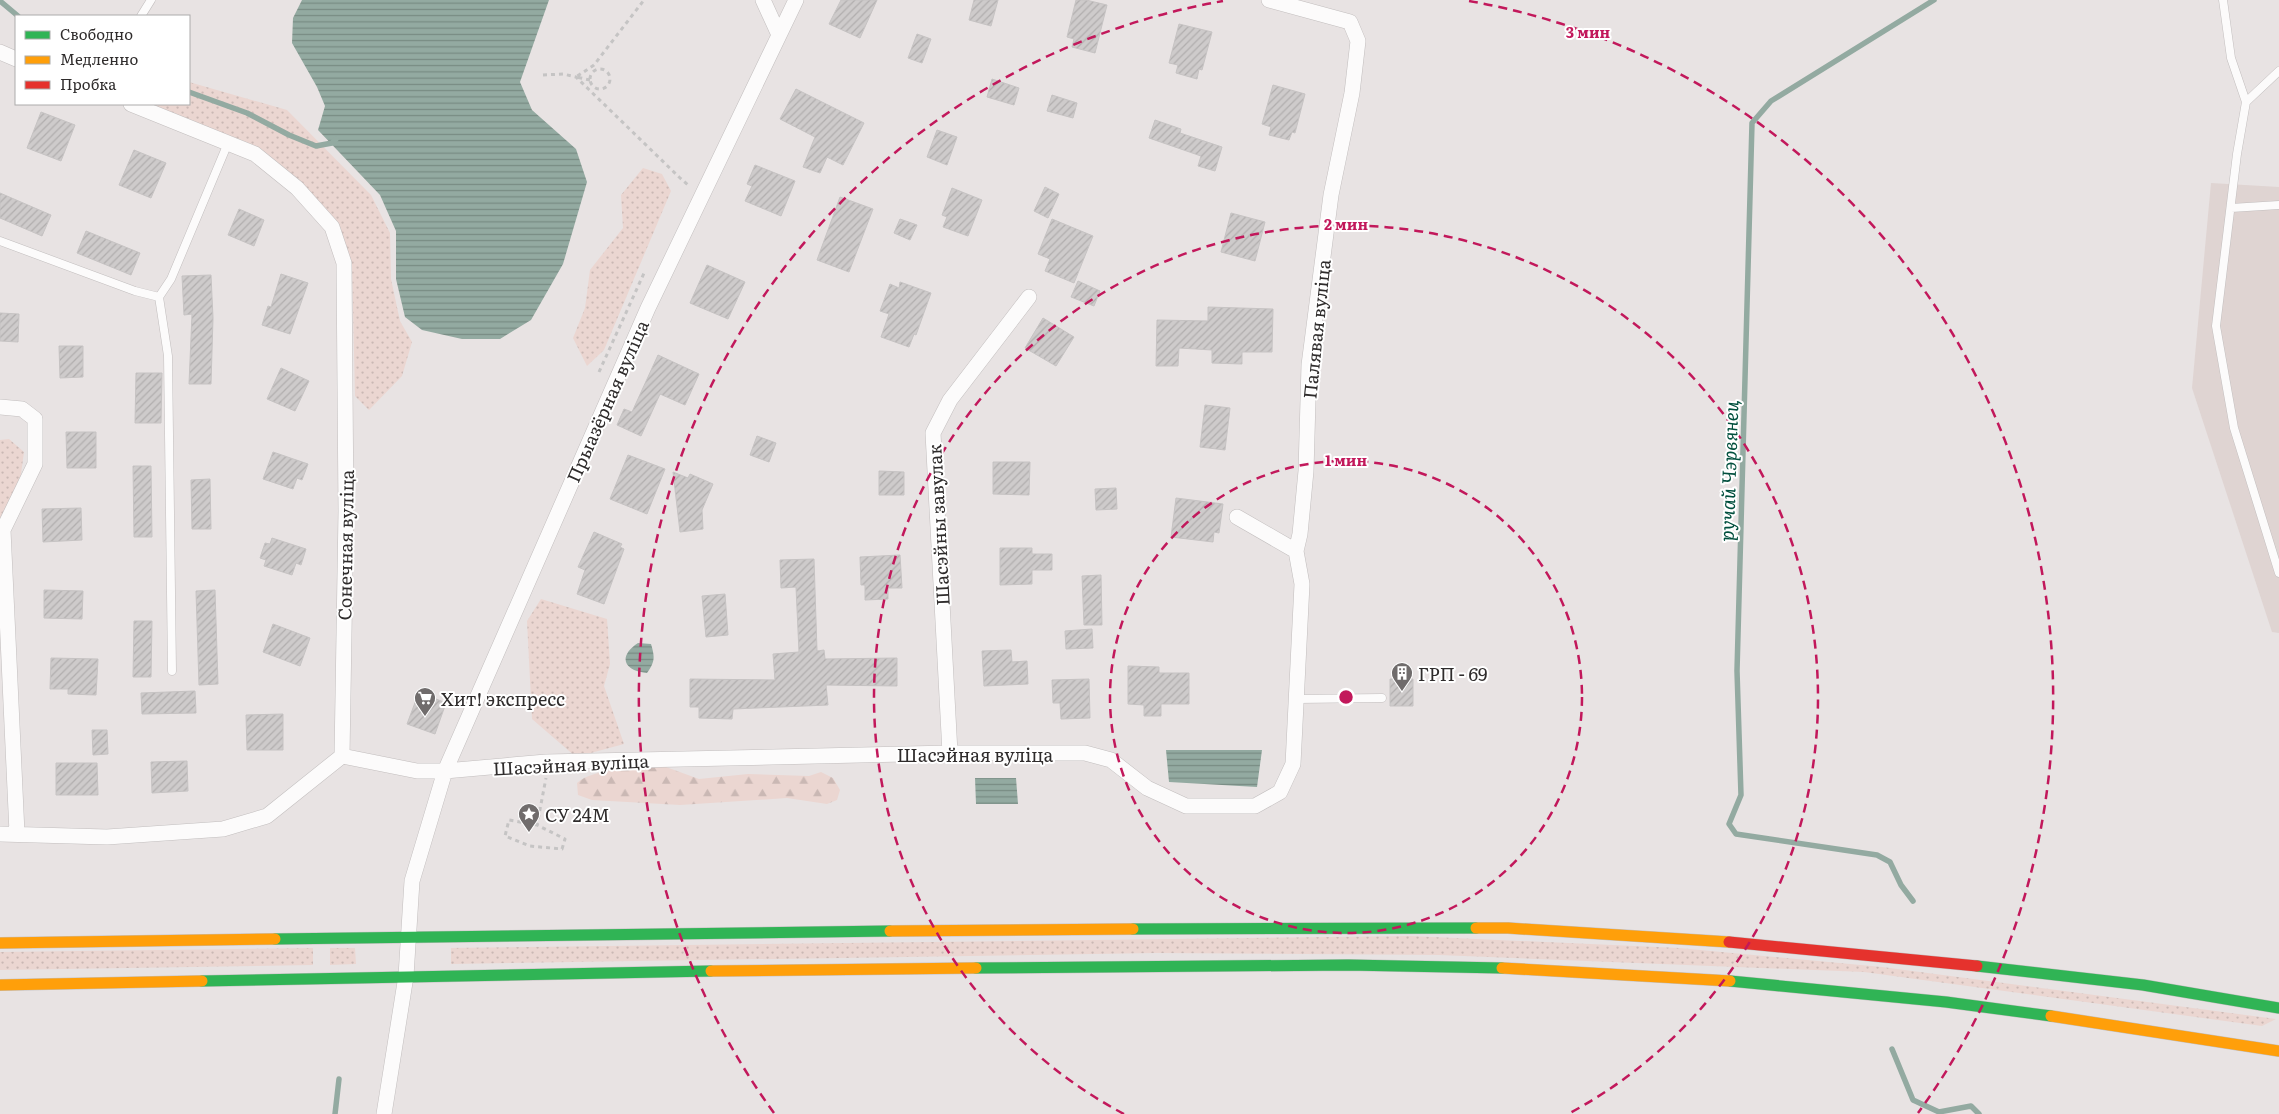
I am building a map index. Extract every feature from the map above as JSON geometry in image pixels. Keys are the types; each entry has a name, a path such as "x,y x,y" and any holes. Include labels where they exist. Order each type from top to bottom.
{"main road":[{"path":"0,943 1061,929 1508,928 1755,944 1945,962 2143,985 2279,1008"},
{"path":"0,985 406,976 1348,965 1467,966 1741,982 1946,1002 2100,1022 2279,1051"}],"street":[{"path":"763,0 779,35"},
{"name":"Прыазёрная вуліца","path":"384,1114 406,976 412,881 445,771 648,308 796,0"},
{"name":"Палявая вуліца","path":"1269,0 1350,22 1358,41 1352,93 1331,195 1309,365 1306,470 1300,534 1296,550"},
{"path":"0,52 15,59"},
{"name":"Сонечная вуліца","path":"133,105 255,154 297,188 332,227 344,263 346,511 342,756"},
{"name":"Шасэйны завулак","path":"950,753 933,433 950,400 1029,297"},
{"path":"0,407 22,408 35,420 35,464 3,530 2,573 17,833"},
{"path":"1237,517 1296,550"},
{"name":"Шасэйная вуліца","path":"342,756 417,771 445,771 546,762 950,753 1085,754 1111,760 1147,788 1186,806 1255,806 1280,792 1293,764 1302,584 1296,550"},
{"path":"0,834 106,837 223,829 267,816 342,756"}],"lane":[{"path":"142,15 151,0"},
{"path":"2223,0 2231,58 2246,102 2216,326 2234,428 2279,573"},
{"path":"2246,102 2279,71"},
{"path":"172,671 168,356 159,297 171,279 228,143"},
{"path":"2231,208 2279,205"},
{"path":"0,241 135,291 159,297"},
{"path":"1297,699 1382,698"}],"path":[{"path":"576,76 594,65 644,0"},
{"path":"543,76 564,74 576,76 590,80 592,85 601,89 606,87 610,78 608,73 599,69 594,71 590,80"},
{"path":"576,76 688,186"},
{"path":"537,825 548,770 546,762"},
{"path":"509,820 537,825 565,839 562,849 530,846 505,836 509,820"}],"shaded area":[{"path":"302,0 549,0 520,82 532,110 576,149 587,182 563,264 531,320 500,339 462,339 422,330 405,317 396,279 396,231 380,195 318,130 325,106 317,87 292,43 293,18"},
{"path":"2211,183 2279,187 2279,633 2272,632 2192,388"},
{"path":"638,643 651,644 654,659 647,673 633,669 626,662 628,653"},
{"path":"1166,750 1262,750 1257,787 1169,782"},
{"path":"975,778 1016,778 1018,804 976,804"}],"green space":[{"path":"190,82 287,110 371,195 390,233 391,279 400,321 412,342 402,376 369,410 355,396 352,264 337,226 300,185 149,105 190,105"},
{"path":"643,168 662,174 671,191 604,350 587,366 573,338 585,308 590,270 623,228 621,195"},
{"path":"9,439 24,452 20,481 0,522 0,440"},
{"path":"541,599 607,619 610,664 604,686 624,744 576,757 532,719 527,621"},
{"path":"666,767 699,779 748,774 809,776 821,772 833,778 840,790 837,800 827,804 787,798 680,805 592,800 578,795 577,783 595,774 606,771"},
{"path":"1410,936 1679,948 1882,967 2276,1019 2262,1026 1864,972 1439,955 1156,953 451,964 451,948"},
{"path":"313,948 313,965 0,970 0,952"},
{"path":"330,948 355,948 356,964 330,965"}],"building":[{"path":"841,0 877,0 860,38 829,24"},
{"path":"974,0 998,0 991,26 969,20"},
{"path":"1076,0 1086,0 1107,5 1095,53 1072,47 1074,39 1067,37"},
{"path":"1179,24 1212,32 1202,70 1199,69 1197,79 1176,73 1178,65 1169,63"},
{"path":"917,34 931,39 922,63 908,58"},
{"path":"992,79 1019,88 1014,105 987,97"},
{"path":"1273,85 1305,94 1295,133 1292,132 1289,140 1269,135 1271,127 1262,124"},
{"path":"796,89 864,123 843,165 827,157 820,173 803,167 815,137 780,119"},
{"path":"1052,95 1077,103 1073,118 1047,111"},
{"path":"41,112 75,125 61,161 27,148"},
{"path":"1155,120 1181,129 1180,133 1222,147 1215,171 1198,166 1201,156 1149,138"},
{"path":"937,130 957,137 947,165 927,157"},
{"path":"134,150 166,163 151,198 119,185"},
{"path":"755,165 795,181 781,216 745,201 752,186 747,184"},
{"path":"1045,187 1059,194 1048,218 1034,211"},
{"path":"952,188 982,200 968,236 943,227 947,217 942,215"},
{"path":"0,193 51,215 42,236 0,218"},
{"path":"840,197 873,209 849,272 817,260"},
{"path":"239,209 264,220 254,246 228,235"},
{"path":"1231,213 1265,222 1255,261 1221,252"},
{"path":"900,219 917,225 910,240 894,233"},
{"path":"1052,219 1093,236 1074,283 1045,271 1050,259 1038,254"},
{"path":"86,231 140,253 131,275 77,253"},
{"path":"707,265 745,282 728,319 690,303"},
{"path":"281,274 308,283 290,334 262,325 268,306 271,307"},
{"path":"211,275 213,318 211,384 189,384 192,314 184,315 182,276"},
{"path":"1078,281 1100,291 1094,306 1071,297"},
{"path":"900,282 931,293 916,335 914,334 909,347 881,337 889,314 880,311 890,284 899,288"},
{"path":"1208,307 1273,309 1272,352 1242,352 1242,364 1212,363 1212,350 1179,348 1178,366 1156,366 1157,320 1208,321"},
{"path":"0,313 19,314 18,342 0,341"},
{"path":"1043,318 1074,337 1056,366 1025,348"},
{"path":"59,346 83,346 83,377 60,378"},
{"path":"658,355 699,374 685,405 660,394 641,436 617,425 624,409 632,412"},
{"path":"281,368 309,381 295,411 267,399"},
{"path":"136,373 162,373 161,423 135,423"},
{"path":"1205,405 1230,408 1225,450 1200,447"},
{"path":"66,432 96,432 96,468 67,468"},
{"path":"757,436 776,443 769,462 750,455"},
{"path":"273,452 308,464 302,480 297,478 293,489 263,479"},
{"path":"628,455 665,469 647,514 610,499"},
{"path":"993,462 1030,462 1029,495 993,494"},
{"path":"133,466 151,466 152,537 134,537"},
{"path":"879,471 904,472 904,495 879,495"},
{"path":"673,472 688,478 690,474 713,484 702,510 703,529 680,532"},
{"path":"210,479 211,529 192,529 191,480"},
{"path":"1116,488 1117,509 1096,510 1095,489"},
{"path":"1176,498 1223,504 1219,533 1214,532 1213,542 1171,537"},
{"path":"81,508 82,540 43,542 42,509"},
{"path":"594,532 622,544 620,547 624,549 604,604 577,594 585,570 578,567"},
{"path":"272,538 306,549 301,565 296,563 292,575 264,566 266,560 260,558 265,543 270,544"},
{"path":"1000,548 1032,548 1032,554 1052,554 1052,570 1032,570 1032,584 1000,585"},
{"path":"900,555 902,588 888,588 888,599 865,600 865,585 861,585 860,557"},
{"path":"814,559 817,651 824,650 825,659 897,658 897,686 826,685 828,705 733,709 732,719 699,718 699,707 690,707 690,679 775,680 773,654 799,652 796,587 781,588 780,560"},
{"path":"1101,575 1102,625 1084,625 1082,576"},
{"path":"44,590 83,591 82,619 44,618"},
{"path":"215,590 218,684 199,685 196,591"},
{"path":"725,594 728,635 706,637 702,596"},
{"path":"134,621 152,621 151,677 133,677"},
{"path":"273,624 310,638 300,666 263,652"},
{"path":"1092,629 1093,648 1066,649 1065,631"},
{"path":"1011,650 1012,662 1027,661 1028,684 984,686 982,651"},
{"path":"51,658 98,659 96,695 68,694 68,689 50,689"},
{"path":"1128,666 1159,667 1159,673 1189,673 1189,704 1161,704 1161,716 1144,716 1144,705 1128,704"},
{"path":"1089,679 1090,718 1061,719 1060,703 1053,703 1052,680"},
{"name":"ГРП - 69","path":"1390,679 1413,679 1413,706 1390,706"},
{"path":"195,691 196,713 142,714 141,693"},
{"name":"Хит! экспресс","path":"419,692 446,703 435,734 407,724"},
{"path":"283,714 283,750 247,750 246,715"},
{"path":"92,730 107,730 108,754 93,755"},
{"path":"187,761 188,791 152,793 151,762"},
{"path":"56,763 97,763 98,795 56,795"}],"waterway":[{"name":"ручай Чэрвянец","path":"1913,901 1901,885 1890,862 1877,855 1736,834 1729,824 1741,795 1737,671 1752,123 1771,101 1934,0"},
{"path":"0,1 17,15"},
{"path":"190,92 247,113 289,135 316,146 332,143 336,139"},
{"name":"ручай Чэрвянец","path":"1892,1049 1913,1100 1939,1112 1971,1106 1979,1114"},
{"path":"335,1114 339,1079"}],"traffic: fast":[{"path":"1133,929 1476,928"},
{"path":"275,939 890,931"},
{"path":"976,968 1348,965 1502,968"},
{"path":"1977,966 2143,985 2279,1008"},
{"path":"202,981 711,971"},
{"path":"1730,981 1946,1002 2051,1016"}],"traffic: slow":[{"path":"1476,928 1508,928 1729,942"},
{"path":"890,931 1133,929"},
{"path":"0,943 275,939"},
{"path":"711,971 976,968"},
{"path":"1502,968 1730,981"},
{"path":"0,985 202,981"},
{"path":"2051,1016 2279,1051"}],"traffic: jam":[{"path":"1729,942 1977,966"}],"place":[{"name":"ГРП - 69","path":"1402,692"},
{"name":"Хит! экспресс","path":"425,717"},
{"name":"СУ 24М","path":"529,833"}]}
